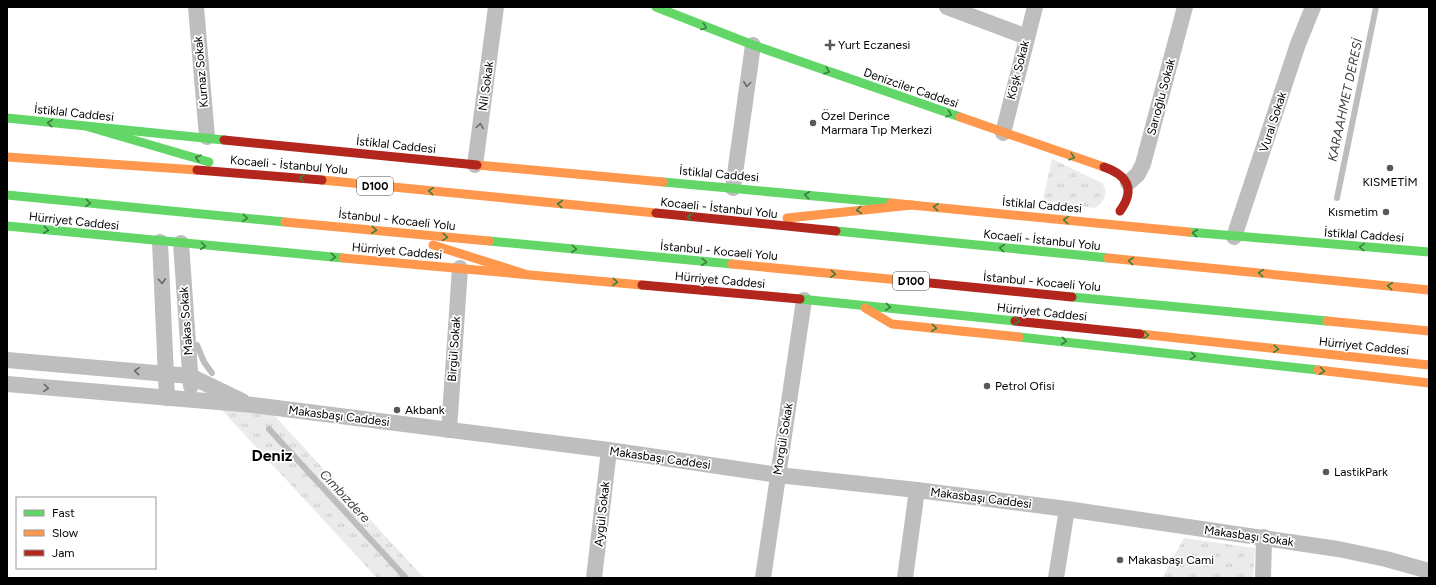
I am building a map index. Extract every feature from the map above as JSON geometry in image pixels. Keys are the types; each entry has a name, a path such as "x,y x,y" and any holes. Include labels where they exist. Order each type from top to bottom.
{"main road":[{"name":"Denizciler Caddesi","path":"656,7 689,18 753,45 1117,172 1124,177 1128,183"},
{"name":"İstiklal Caddesi","path":"7,118 475,165 1095,222 1234,237 1428,252"},
{"path":"88,127 249,173"},
{"name":"Kocaeli - İstanbul Yolu","path":"7,157 249,173 1429,290"},
{"path":"1095,222 1106,219 1120,211 1126,199 1128,183"},
{"name":"İstanbul - Kocaeli Yolu","path":"7,194 1429,331"},
{"path":"742,223 912,205"},
{"name":"Hürriyet Caddesi","path":"7,226 180,244 859,304 1429,366"},
{"path":"392,232 525,274"},
{"path":"859,304 892,324 1072,342 1429,383"}],"street":[{"name":"Kurnaz Sokak","path":"196,7 207,138"},
{"name":"Nil Sokak","path":"475,165 496,7"},
{"path":"947,7 1026,37"},
{"name":"Köşk Sokak","path":"1003,133 1026,37 1035,7"},
{"name":"Sarıoğlu Sokak","path":"1128,183 1138,174 1143,164 1185,7"},
{"name":"Vural Sokak","path":"1234,237 1298,44 1312,7"},
{"path":"733,188 753,45"},
{"name":"Makas Sokak","path":"160,242 167,398"},
{"name":"Makas Sokak","path":"180,244 193,399"},
{"name":"Birgül Sokak","path":"449,430 460,268"},
{"name":"Morgül Sokak","path":"763,578 804,300"},
{"name":"Makasbaşı Caddesi","path":"7,360 190,376 253,405"},
{"name":"Makasbaşı Caddesi","path":"7,384 253,405 609,450 778,475 917,490 1067,509"},
{"name":"Aygül Sokak","path":"594,578 609,450"},
{"path":"905,578 917,490"},
{"path":"1056,578 1067,509"},
{"name":"Makasbaşı Sokak","path":"1067,509 1264,538 1386,559 1429,571"},
{"path":"1264,538 1264,578"}],"green space":[{"path":"1052,159 1102,183 1105,190 1103,201 1094,208 1043,200"},
{"path":"219,407 273,414 424,578 377,578"},
{"path":"1184,538 1255,548 1253,578 1162,578"}],"waterway":[{"name":"KARAAHMET DERESİ","path":"1337,198 1376,7"},
{"name":"Cımbızdere","path":"197,345 204,362 212,373"},
{"name":"Cımbızdere","path":"269,429 406,578"}],"traffic: fast":[{"path":"656,7 753,45 960,117"},
{"path":"7,118 224,140"},
{"path":"89,127 209,162"},
{"path":"663,182 891,203"},
{"path":"7,195 285,222"},
{"path":"7,226 343,258"},
{"path":"836,231 1108,258"},
{"path":"1188,232 1429,252"},
{"path":"489,241 732,264"},
{"path":"1072,297 1327,321"},
{"path":"800,299 1015,321"},
{"path":"1019,337 1318,370"}],"traffic: slow":[{"path":"960,117 1104,167"},
{"path":"7,157 197,170"},
{"path":"477,165 663,182"},
{"path":"322,180 656,213"},
{"path":"891,203 1188,232"},
{"path":"787,218 912,205"},
{"path":"285,222 489,241"},
{"path":"433,245 525,274"},
{"path":"343,258 642,285"},
{"path":"1108,258 1429,290"},
{"path":"732,264 920,282"},
{"path":"865,308 892,324 1019,337"},
{"path":"1327,321 1429,331"},
{"path":"1140,334 1429,365"},
{"path":"1318,370 1429,383"}],"traffic: jam":[{"path":"224,140 477,165"},
{"path":"1104,167 1118,174 1127,184 1127,196 1120,211"},
{"path":"197,170 322,180"},
{"path":"656,213 836,231"},
{"path":"920,282 1072,297"},
{"path":"642,285 800,299"},
{"path":"1015,321 1140,334"}],"place":[{"name":"Yurt Eczanesi","path":"830,45"},
{"name":"Özel Derince Marmara Tıp Merkezi","path":"813,123"},
{"name":"KISMETİM","path":"1390,168"},
{"name":"Kısmetim","path":"1386,212"},
{"name":"Petrol Ofisi","path":"987,386"},
{"name":"Akbank","path":"397,410"},
{"name":"LastikPark","path":"1326,472"},
{"name":"Makasbaşı Cami","path":"1120,560"}],"district":[{"name":"Deniz","path":"272,455"}]}
